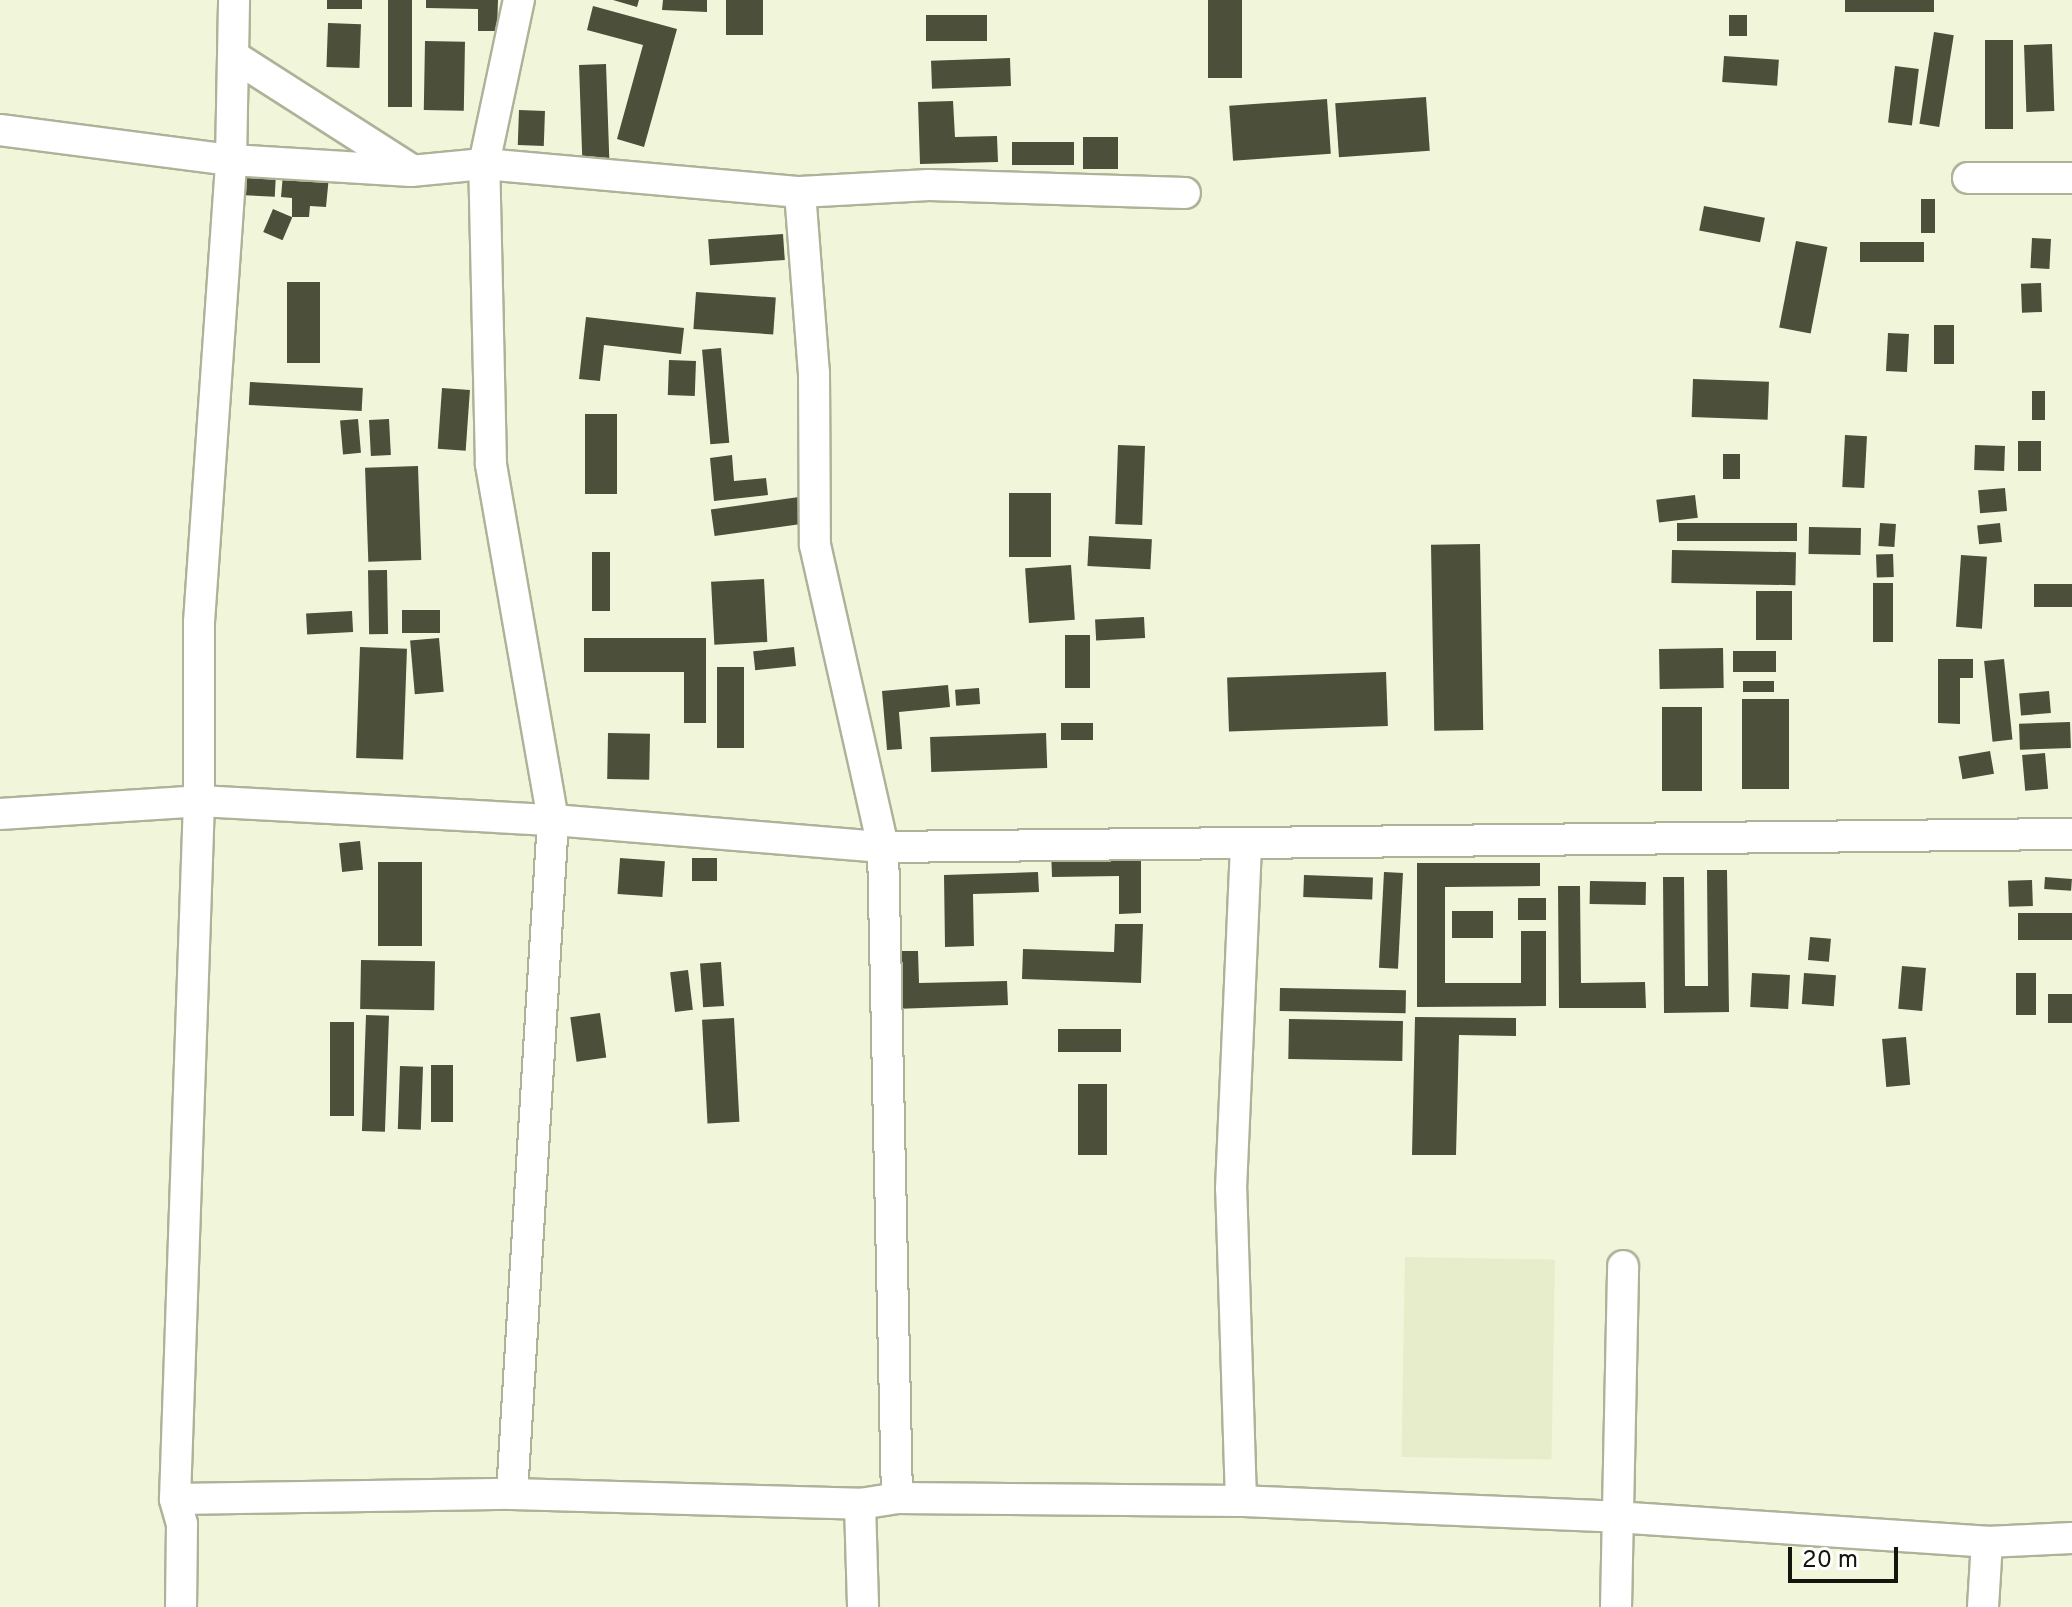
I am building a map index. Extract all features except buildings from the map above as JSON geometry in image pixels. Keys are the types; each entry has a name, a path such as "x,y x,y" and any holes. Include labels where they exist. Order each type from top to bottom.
{"street":[{"path":"181,1607 182,1524 175,1499 199,801 199,622 231,160 234,0"},
{"path":"512,1494 553,820 491,464 484,164 519,0"},
{"path":"235,57 411,171"},
{"path":"0,130 231,160 411,171 484,164 800,192 929,185 1185,193"},
{"path":"1968,178 2072,178"},
{"path":"800,192 814,373 815,545 883,847 897,1498"},
{"path":"0,814 199,801 553,820 883,847 2072,834"},
{"path":"1241,1501 1231,1189 1246,844"},
{"path":"1616,1607 1615,1517 1623,1266"},
{"path":"175,1499 512,1494 860,1504 897,1498 1241,1501 1615,1517 1987,1542 2072,1538"},
{"path":"860,1504 863,1607"},
{"path":"1983,1607 1987,1542"}],"shaded area":[{"path":"1405,1257 1555,1260 1551,1460 1402,1457"}]}
